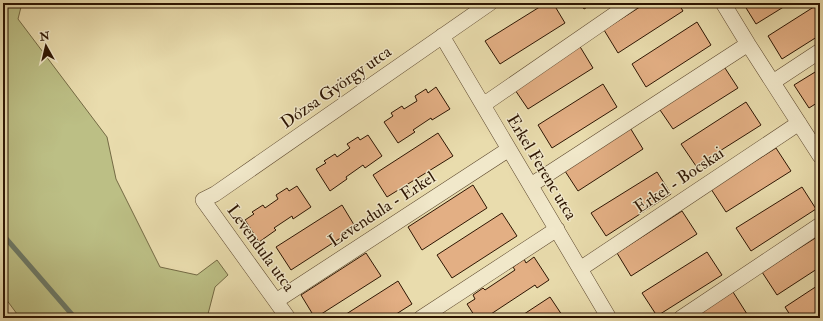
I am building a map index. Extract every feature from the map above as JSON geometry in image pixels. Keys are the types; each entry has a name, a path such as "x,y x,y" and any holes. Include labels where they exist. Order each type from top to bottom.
{"street":[{"name":"Dózsa György utca","path":"203,200 215,194 490,3"},
{"path":"483,105 631,3"},
{"path":"723,3 820,156"},
{"name":"Erkel Ferenc utca","path":"442,36 609,318"},
{"path":"531,185 748,44"},
{"path":"773,82 820,51"},
{"name":"Erkel - Bocskai","path":"580,269 799,123"},
{"name":"Levendula - Erkel","path":"276,301 509,149"},
{"name":"Levendula utca","path":"203,200 288,318"},
{"path":"681,318 820,225"},
{"path":"421,318 557,229"}],"green space":[{"path":"3,3 22,3 18,19 107,137 116,179 160,267 197,275 217,260 228,275 215,287 208,314 210,318 20,318 3,295"}],"building":[{"path":"546,3 553,3 565,23 500,64 485,41"},
{"path":"580,3 594,3 584,9"},
{"path":"646,3 678,3 683,11 618,53 604,30"},
{"path":"743,3 790,3 756,24"},
{"path":"820,3 820,35 782,59 768,36"},
{"path":"697,22 711,45 646,87 632,64"},
{"path":"579,45 593,68 528,109 513,87"},
{"path":"723,65 738,88 673,129 658,107"},
{"path":"820,69 820,101 809,108 794,85"},
{"path":"603,84 617,107 552,148 538,125"},
{"path":"436,87 450,109 432,120 431,118 413,130 415,132 398,143 384,122 393,116 391,113 402,106 404,109 417,101 415,96 426,89 428,93"},
{"path":"746,102 761,125 696,166 681,144"},
{"path":"629,126 643,149 578,191 563,168"},
{"path":"438,133 453,156 387,197 373,175"},
{"path":"368,135 382,156 365,168 363,165 330,191 316,169 326,163 324,161 335,154 337,157 350,148 347,144 358,137 360,140"},
{"path":"776,148 791,171 726,212 711,189"},
{"path":"657,172 671,194 606,236 591,213"},
{"path":"473,185 487,208 422,250 408,227"},
{"path":"297,186 311,207 293,219 292,216 274,228 276,230 259,242 245,220 254,214 252,212 263,205 265,208 278,199 276,195 287,188 289,191"},
{"path":"802,187 816,209 751,251 736,228"},
{"path":"342,205 356,228 291,270 276,247"},
{"path":"682,211 697,234 631,276 617,253"},
{"path":"502,213 517,236 452,278 437,255"},
{"path":"820,235 820,267 777,295 762,272"},
{"path":"707,252 722,275 657,316 642,293"},
{"path":"366,253 381,276 315,318 301,295"},
{"path":"534,257 549,280 537,288 535,285 491,314 493,317 476,318 467,304 475,299 473,295 483,288 485,290 515,270 513,267 524,259 526,263"},
{"path":"398,281 412,304 390,318 340,318"},
{"path":"820,284 820,316 818,318 792,318 785,307"},
{"path":"733,292 747,314 742,318 691,318"},
{"path":"550,297 564,318 518,318"}],"waterway":[{"path":"3,235 75,318"}]}
